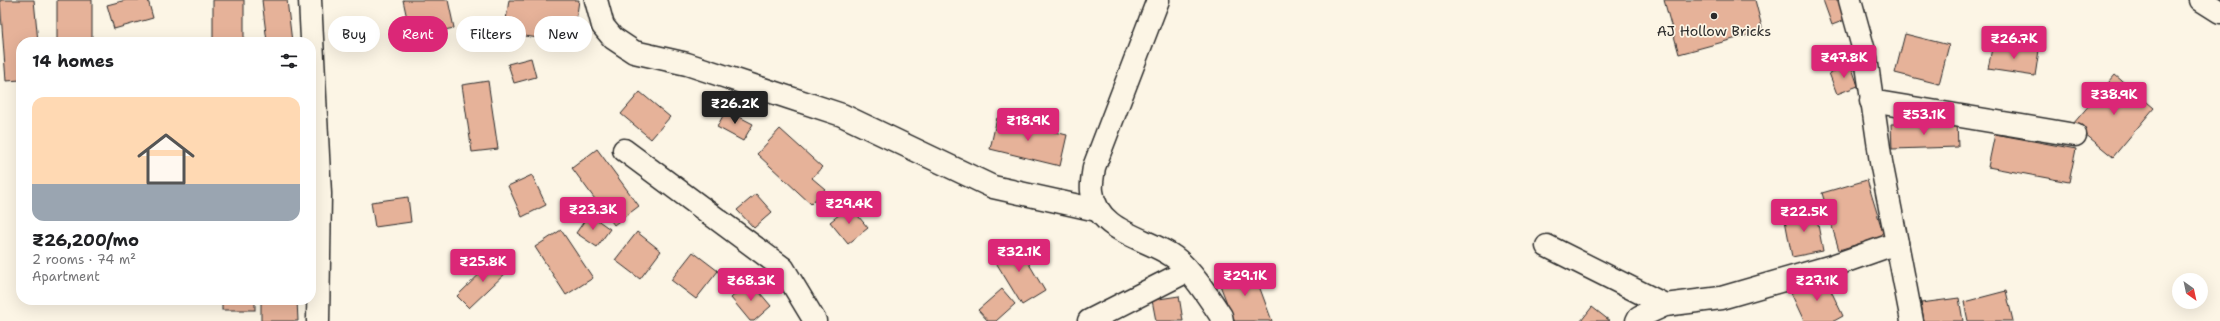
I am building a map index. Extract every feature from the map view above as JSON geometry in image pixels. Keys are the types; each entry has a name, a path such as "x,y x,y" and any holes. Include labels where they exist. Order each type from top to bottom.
{"street":[{"path":"310,0 312,37"},
{"path":"596,0 603,26 613,38 634,52 687,64 842,115 993,187 1097,210"},
{"path":"1158,0 1094,167 1092,191 1097,210 1112,225 1172,255 1199,283 1221,316 1222,321"},
{"path":"1850,0 1866,58 1880,162 1912,321"},
{"path":"2201,0 2220,12"},
{"path":"1872,101 2074,135"},
{"path":"316,116 320,194 318,321"},
{"path":"624,150 783,268 815,321"},
{"path":"1637,321 1639,317 1665,305 1721,298 1832,266 1897,243"},
{"path":"1547,246 1665,305"},
{"path":"1090,321 1187,271"}],"building":[{"path":"0,0 34,0 38,37 16,37 16,80 6,81"},
{"path":"57,0 92,0 92,37 57,37"},
{"path":"126,0 148,0 153,18 114,29 107,5"},
{"path":"213,0 244,0 244,37 213,37"},
{"path":"262,0 287,0 291,37 266,37"},
{"path":"403,0 448,0 454,28 448,29 448,16 406,16"},
{"path":"509,0 579,0 577,16 534,16 534,37 526,36 526,16 507,16"},
{"name":"AJ Hollow Bricks","path":"1664,0 1755,0 1763,31 1679,54"},
{"path":"1823,0 1847,0 1853,17 1832,25"},
{"path":"1905,34 1949,45 1939,84 1895,73"},
{"path":"1993,43 2039,50 2035,76 1988,69"},
{"path":"531,58 536,77 514,83 508,64"},
{"path":"1851,65 1858,86 1837,94 1829,73"},
{"path":"2115,75 2154,108 2113,157 2073,124"},
{"path":"488,81 498,149 472,152 462,85"},
{"path":"640,92 670,117 651,139 621,114"},
{"path":"726,110 753,124 743,141 717,127"},
{"path":"997,118 1067,135 1060,166 990,149"},
{"path":"1957,122 1958,147 1892,149 1891,124"},
{"path":"780,129 822,167 812,178 825,189 811,204 757,154"},
{"path":"1995,134 2076,149 2069,182 1988,167"},
{"path":"597,149 639,206 614,225 572,168"},
{"path":"532,175 546,205 522,217 508,186"},
{"path":"1867,180 1884,236 1839,250 1822,193"},
{"path":"756,194 772,212 754,228 737,210"},
{"path":"408,197 411,222 375,227 371,202"},
{"path":"850,206 868,228 848,244 830,222"},
{"path":"1815,209 1823,251 1792,257 1784,215"},
{"path":"589,214 610,229 597,247 576,233"},
{"path":"561,230 593,278 566,295 535,247"},
{"path":"637,232 661,251 640,279 615,260"},
{"path":"1016,242 1045,291 1022,305 992,256"},
{"path":"693,252 718,271 696,299 671,280"},
{"path":"497,257 509,270 469,308 457,296"},
{"path":"1252,267 1272,321 1234,321 1218,280"},
{"path":"1824,276 1843,316 1834,321 1804,321 1791,293"},
{"path":"750,281 771,306 754,321 750,321 731,298"},
{"path":"1002,289 1015,304 996,321 988,321 978,310"},
{"path":"2006,291 2013,321 1968,321 1964,302"},
{"path":"1179,296 1183,321 1156,321 1152,300"},
{"path":"1959,298 1963,321 1924,321 1921,303"},
{"path":"222,305 255,305 255,310 222,310"},
{"path":"261,305 297,305 298,321 261,321"},
{"path":"1592,307 1610,321 1581,321"}],"place":[{"name":"AJ Hollow Bricks","path":"1714,16"}]}
